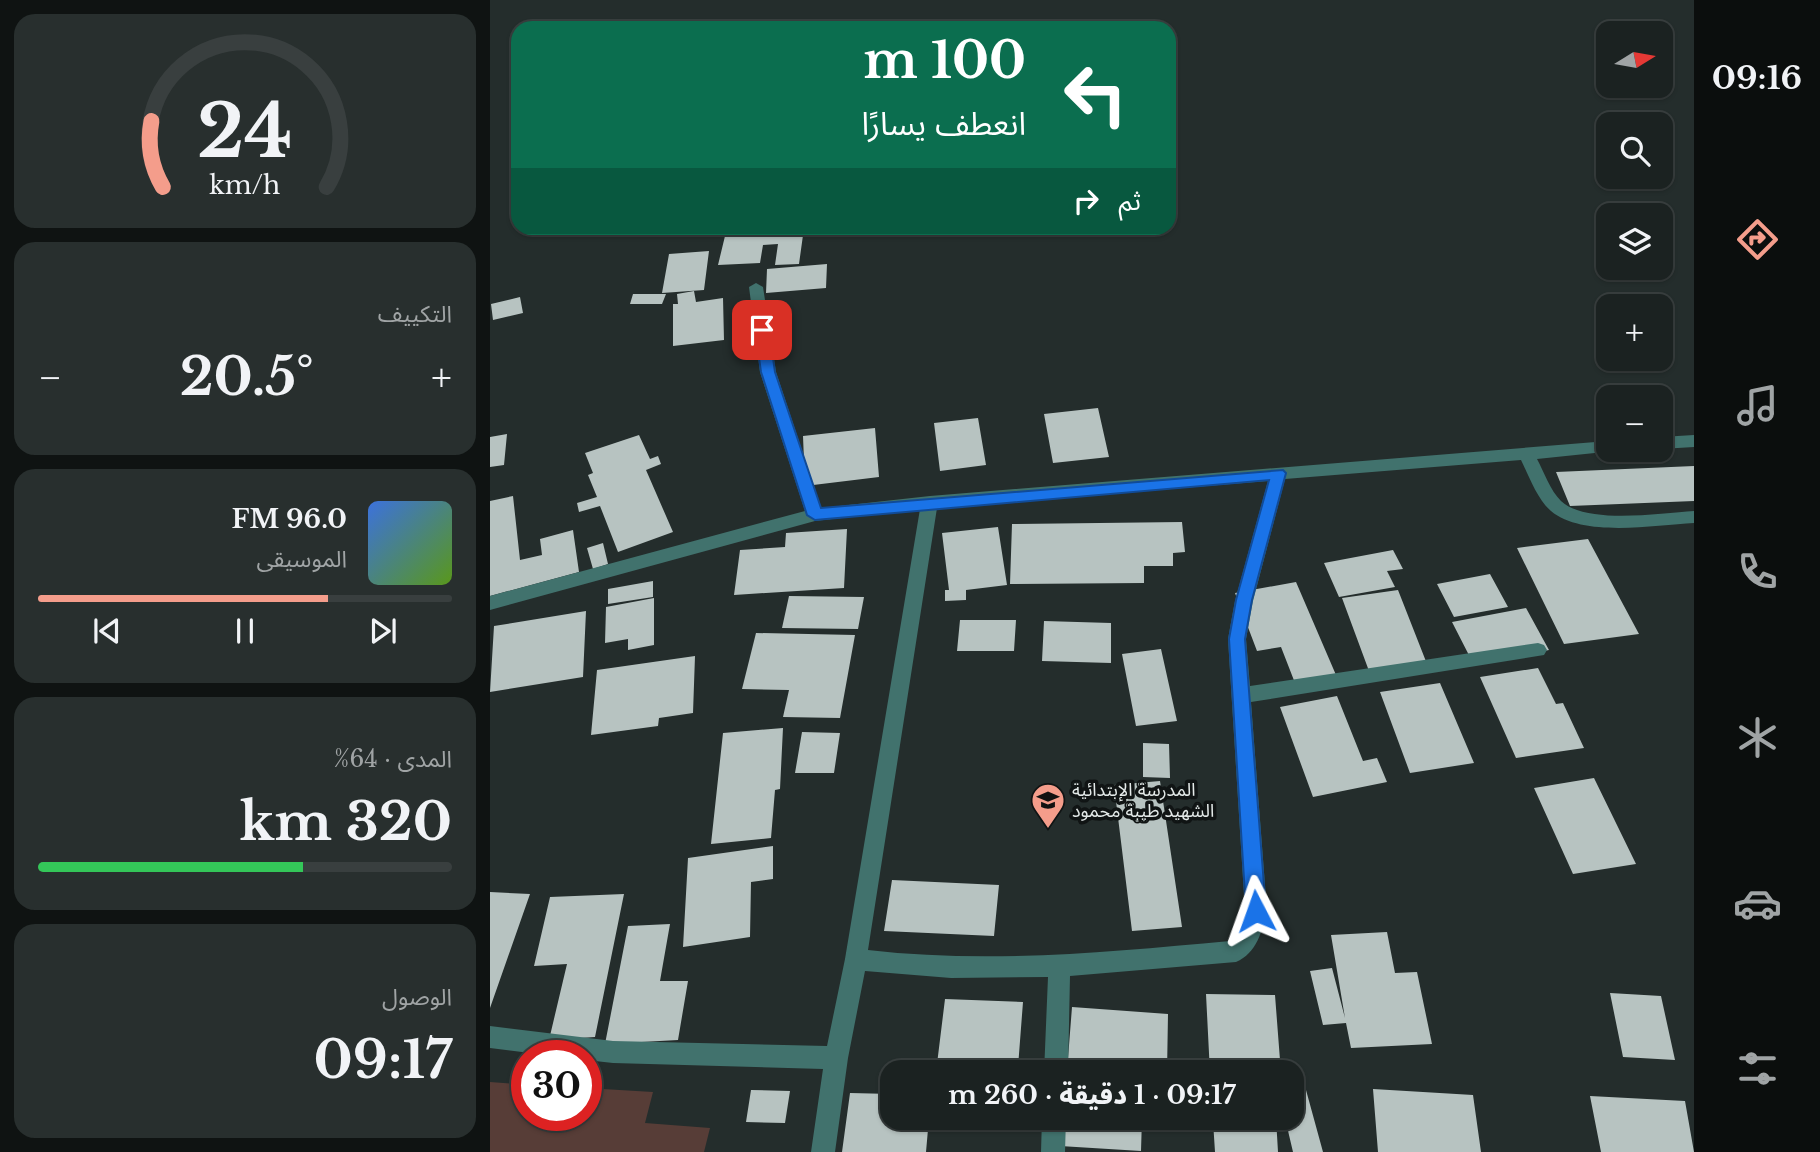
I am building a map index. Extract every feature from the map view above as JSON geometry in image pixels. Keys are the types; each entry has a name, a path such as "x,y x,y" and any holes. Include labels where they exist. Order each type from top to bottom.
{"street":[{"path":"756,288 768,372 815,515"},
{"path":"1673,442 1694,441"},
{"path":"490,603 815,515 930,502 1596,448"},
{"path":"1526,454 1554,504 1564,512 1601,520 1694,517"},
{"path":"856,959 937,967 1059,967 1236,951 1250,934 1256,911 1237,639 1244,600 1278,473"},
{"path":"823,1152 836,1058 856,959 930,502"},
{"path":"1239,696 1538,650"},
{"path":"1056,1060 1059,967"},
{"path":"490,1037 613,1052 718,1057 836,1058"},
{"path":"1053,1152 1054,1130"}],"shaded area":[{"path":"490,1082 511,1084 511,1131 602,1131 602,1089 653,1092 645,1123 710,1128 704,1152 490,1152"}],"building":[{"path":"803,235 799,264 775,265 778,244 763,245 760,263 718,265 725,236"},
{"path":"709,251 704,290 662,293 669,254"},
{"path":"827,264 826,288 766,293 767,269"},
{"path":"694,291 696,302 723,298 724,340 673,346 673,304 678,304 677,294"},
{"path":"633,294 666,294 662,304 630,304"},
{"path":"520,297 523,313 493,320 491,304"},
{"path":"1098,408 1109,457 1053,463 1044,414"},
{"path":"978,418 986,465 940,471 934,423"},
{"path":"875,428 879,477 805,486 803,436"},
{"path":"507,434 504,465 490,467 490,437"},
{"path":"639,435 650,459 658,456 661,464 646,470 673,532 618,552 600,506 579,512 577,503 597,497 588,475 593,473 585,453"},
{"path":"1694,466 1694,501 1570,506 1556,472"},
{"path":"513,496 520,560 542,555 540,539 573,530 579,572 490,596 490,501"},
{"path":"1182,522 1185,552 1173,553 1173,566 1144,566 1144,583 1010,584 1012,524"},
{"path":"998,527 1007,585 966,590 966,600 945,601 945,590 949,590 942,533"},
{"path":"847,529 844,588 734,595 740,550 785,547 786,533"},
{"path":"1588,539 1639,634 1564,644 1517,548"},
{"path":"603,543 608,564 593,569 587,548"},
{"path":"1393,550 1403,569 1387,571 1395,587 1339,597 1324,563"},
{"path":"1490,574 1508,607 1454,617 1437,584"},
{"path":"653,581 653,597 608,604 608,589"},
{"path":"1296,582 1336,675 1295,683 1281,647 1257,651 1235,593"},
{"path":"1398,590 1427,664 1369,671 1342,598"},
{"path":"789,596 864,597 858,629 782,628"},
{"path":"654,598 654,645 628,650 628,639 605,643 606,607"},
{"path":"1526,608 1549,650 1474,665 1452,622"},
{"path":"586,611 583,677 490,692 494,626"},
{"path":"960,620 1016,620 1014,651 957,651"},
{"path":"1044,621 1111,623 1111,663 1042,661"},
{"path":"756,633 855,635 840,718 783,717 789,690 742,689"},
{"path":"1161,649 1177,721 1136,726 1122,654"},
{"path":"695,656 693,713 659,718 658,726 591,735 597,670"},
{"path":"1538,668 1556,704 1563,703 1584,748 1516,758 1480,677"},
{"path":"1440,683 1474,763 1410,773 1380,692"},
{"path":"1337,696 1363,761 1377,758 1387,782 1313,797 1280,707"},
{"path":"783,728 780,789 775,790 771,838 711,844 723,733"},
{"path":"802,732 840,733 834,773 795,773"},
{"path":"1143,743 1169,744 1170,778 1143,777"},
{"path":"1594,778 1636,864 1573,874 1534,788"},
{"path":"1160,781 1182,927 1132,931 1114,785"},
{"path":"773,846 773,879 751,882 750,937 683,947 688,858"},
{"path":"892,880 999,885 994,936 884,931"},
{"path":"490,892 530,894 490,1008"},
{"path":"624,894 595,1037 549,1040 567,964 534,966 550,897"},
{"path":"670,924 660,981 688,981 678,1040 605,1044 628,926"},
{"path":"1387,932 1395,973 1417,972 1432,1044 1351,1048 1346,1023 1323,1025 1310,971 1332,968 1345,1018 1331,935"},
{"path":"1610,993 1661,996 1675,1060 1623,1057"},
{"path":"1206,994 1275,995 1280,1060 1209,1060"},
{"path":"945,999 1023,1002 1019,1060 937,1060"},
{"path":"1072,1007 1168,1014 1167,1060 1068,1060"},
{"path":"1373,1089 1473,1095 1481,1152 1378,1152"},
{"path":"751,1090 790,1091 785,1123 746,1122"},
{"path":"1304,1090 1323,1152 1293,1152 1288,1130 1304,1130"},
{"path":"850,1093 880,1094 880,1130 928,1130 926,1152 842,1152"},
{"path":"1590,1096 1685,1101 1694,1152 1601,1152"},
{"path":"1061,1130 1142,1130 1141,1151 1060,1146"},
{"path":"1214,1130 1277,1130 1278,1152 1215,1152"}],"place":[{"name":"المدرسة الإبتدائية الشهيد طيبة محمود","path":"1048,830"}],"route":[{"path":"762,330 768,372 815,515 930,502 1278,473 1244,600 1237,639 1256,911"}]}
